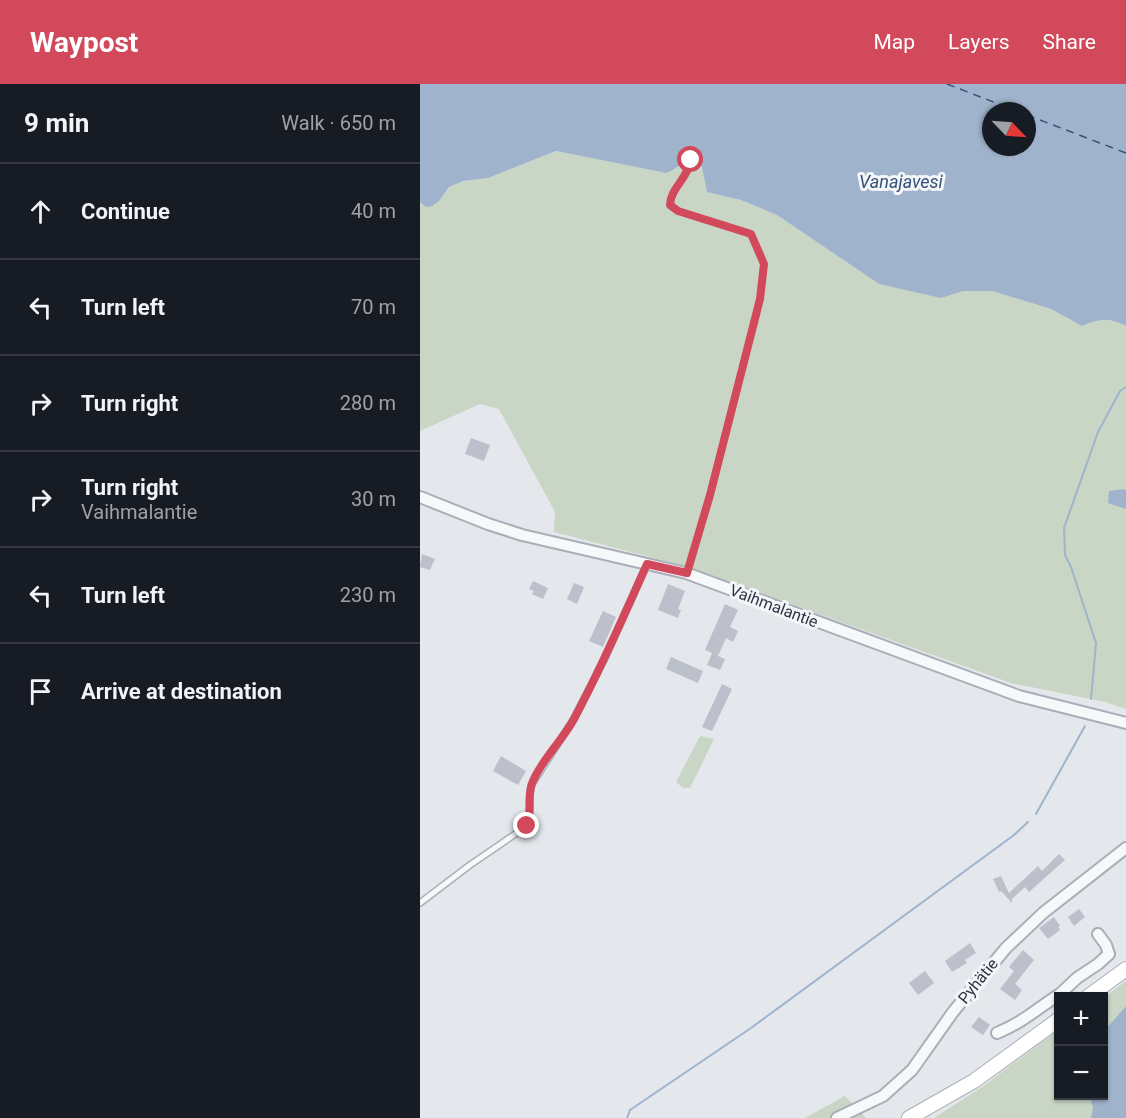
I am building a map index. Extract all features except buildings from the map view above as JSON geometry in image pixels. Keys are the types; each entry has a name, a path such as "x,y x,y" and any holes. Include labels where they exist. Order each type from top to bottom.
{"street":[{"name":"Vaihmalantie","path":"420,497 522,535 687,573 835,630 1019,696 1126,723"},
{"name":"Pyhätie","path":"837,1118 883,1096 912,1070 953,1012 1006,948 1043,913 1126,848"},
{"path":"1065,992 1077,978 1109,954 1098,934"},
{"path":"1094,992 1126,969"},
{"path":"997,1033 1016,1026 1054,1001"},
{"path":"909,1118 974,1081 1054,1024"}],"lane":[{"path":"420,903 527,826 530,817 529,790 534,778 573,720 604,660 647,564"}],"path":[{"path":"687,573 710,495 760,299 764,264 751,234 678,211 670,205 670,196 690,168 694,148"}],"green space":[{"path":"556,151 666,173 686,162 701,163 707,192 741,200 777,215 879,284 941,297 962,291 992,291 1051,309 1082,326 1104,320 1126,326 1126,709 1105,702 1011,683 685,566 554,532 555,512 499,409 480,404 420,431 420,202 426,206 439,201 449,187 463,181 488,178"},
{"path":"700,736 714,739 690,788 683,788 676,782"},
{"path":"1126,981 1126,1006 1108,1026 1108,994"},
{"path":"1054,1033 1054,1100 1108,1100 1108,1062 1126,1118 934,1118 982,1087"},
{"path":"845,1096 866,1118 805,1118"}],"water":[{"name":"Vanajavesi","path":"420,84 1126,84 1126,326 1104,320 1082,326 1051,309 992,291 963,291 941,298 879,284 777,215 741,200 707,192 701,163 695,161 686,162 666,173 556,151 488,178 463,181 449,187 439,201 426,207 420,202"},
{"path":"1126,490 1126,509 1108,503 1109,491"},
{"path":"1126,1006 1126,1118 1091,1118 1093,1107 1090,1100 1108,1100 1108,1026"}],"waterway":[{"path":"1091,699 1096,643 1065,555 1064,528 1098,432 1120,391 1126,387"},
{"path":"1036,814 1085,726"},
{"path":"627,1118 630,1110 751,1028 1014,835 1028,822"}],"ferry route":[{"path":"947,84 994,102"},
{"path":"1036,118 1126,153"}],"route":[{"path":"527,826 530,817 529,790 534,778 573,720 604,660 647,564 687,573 710,495 760,299 764,264 751,234 678,211 670,205 670,196 684,180 691,160"}]}
